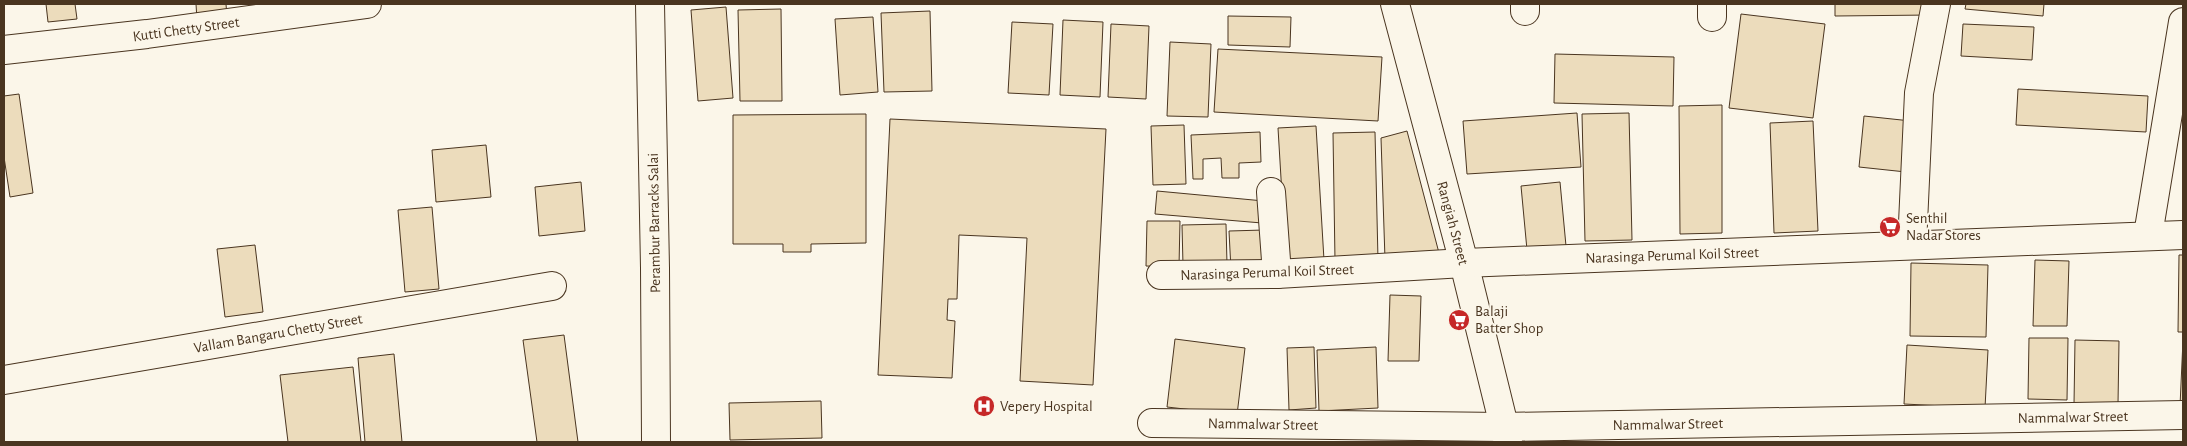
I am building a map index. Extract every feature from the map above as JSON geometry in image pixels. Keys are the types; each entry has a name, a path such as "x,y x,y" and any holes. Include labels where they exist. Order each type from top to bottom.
{"street":[{"name":"Kutti Chetty Street","path":"4,50 147,34 367,4"},
{"name":"Perambur Barracks Salai","path":"650,4 655,258 656,442"},
{"name":"Rangiah Street","path":"1395,4 1464,263 1506,434"},
{"path":"1912,245 1919,93 1936,4"},
{"path":"2148,236 2183,22"},
{"path":"1271,192 1277,274"},
{"name":"Narasinga Perumal Koil Street","path":"1160,275 1277,274 1464,263 2183,234"},
{"name":"Vallam Bangaru Chetty Street","path":"4,380 552,286"},
{"name":"Nammalwar Street","path":"1152,423 1506,434 2183,415"}],"building":[{"path":"46,4 75,4 77,19 48,22"},
{"path":"196,4 226,4 227,17 197,20"},
{"path":"1835,4 1931,4 1931,15 1835,16"},
{"path":"1966,4 2044,4 2043,16 1965,9"},
{"path":"726,7 733,98 698,101 691,10"},
{"path":"781,9 782,101 740,101 738,10"},
{"path":"930,11 932,91 884,92 881,13"},
{"path":"1741,14 1825,24 1813,118 1729,108"},
{"path":"1228,16 1291,17 1290,47 1228,45"},
{"path":"873,17 878,92 840,95 835,19"},
{"path":"1063,20 1103,22 1100,97 1060,95"},
{"path":"1012,22 1053,24 1049,95 1008,93"},
{"path":"1111,24 1149,26 1146,99 1108,97"},
{"path":"1963,24 2034,27 2032,60 1961,56"},
{"path":"1170,42 1211,44 1208,117 1167,116"},
{"path":"1218,49 1382,57 1378,121 1214,112"},
{"path":"1555,54 1674,57 1673,106 1554,103"},
{"path":"2018,89 2148,96 2146,132 2016,125"},
{"path":"19,94 33,193 10,197 4,157 4,96"},
{"path":"1722,105 1722,233 1680,234 1679,106"},
{"path":"1577,113 1581,167 1467,174 1463,121"},
{"path":"1629,113 1632,240 1585,241 1582,114"},
{"path":"866,114 866,243 811,244 811,252 783,252 783,244 733,244 733,115"},
{"path":"1864,116 1911,121 1906,172 1859,167"},
{"path":"890,119 1106,129 1093,385 1020,381 1027,238 959,235 957,299 948,299 947,320 955,321 952,378 878,375"},
{"path":"1813,121 1818,231 1774,233 1770,123"},
{"path":"1184,125 1186,184 1153,185 1151,126"},
{"path":"1316,126 1324,260 1286,262 1278,128"},
{"path":"1407,131 1439,253 1385,259 1381,138"},
{"path":"1260,132 1261,162 1239,163 1239,178 1222,178 1221,158 1203,159 1203,179 1193,179 1191,135"},
{"path":"1375,132 1378,259 1335,260 1333,133"},
{"path":"486,145 491,197 436,202 432,150"},
{"path":"581,182 585,231 539,236 535,187"},
{"path":"1560,182 1566,246 1527,250 1521,186"},
{"path":"1157,191 1264,201 1262,223 1155,214"},
{"path":"432,207 439,289 405,292 398,210"},
{"path":"1147,221 1180,221 1179,267 1146,266"},
{"path":"1226,224 1227,264 1183,265 1182,225"},
{"path":"1264,230 1266,268 1231,270 1229,231"},
{"path":"255,245 263,312 225,317 217,249"},
{"path":"2179,255 2183,255 2183,332 2178,332"},
{"path":"2035,260 2069,261 2067,326 2033,326"},
{"path":"1911,263 1988,265 1986,337 1910,336"},
{"path":"1390,295 1421,296 1419,361 1388,361"},
{"path":"564,335 578,442 537,442 523,340"},
{"path":"2029,338 2068,338 2067,400 2028,399"},
{"path":"1175,339 1245,348 1237,415 1167,407"},
{"path":"2075,340 2119,341 2118,404 2074,404"},
{"path":"2183,340 2183,406 2180,406"},
{"path":"1907,345 1988,350 1985,408 1904,404"},
{"path":"1314,347 1316,408 1289,410 1287,348"},
{"path":"1376,347 1378,408 1319,411 1317,350"},
{"path":"394,354 402,442 365,442 358,358"},
{"path":"353,367 361,442 288,442 280,375"},
{"path":"821,401 822,438 730,440 729,403"}],"place":[{"name":"Senthil Nadar Stores","path":"1890,227"},
{"name":"Balaji Batter Shop","path":"1459,320"},
{"name":"Vepery Hospital","path":"984,406"}]}
